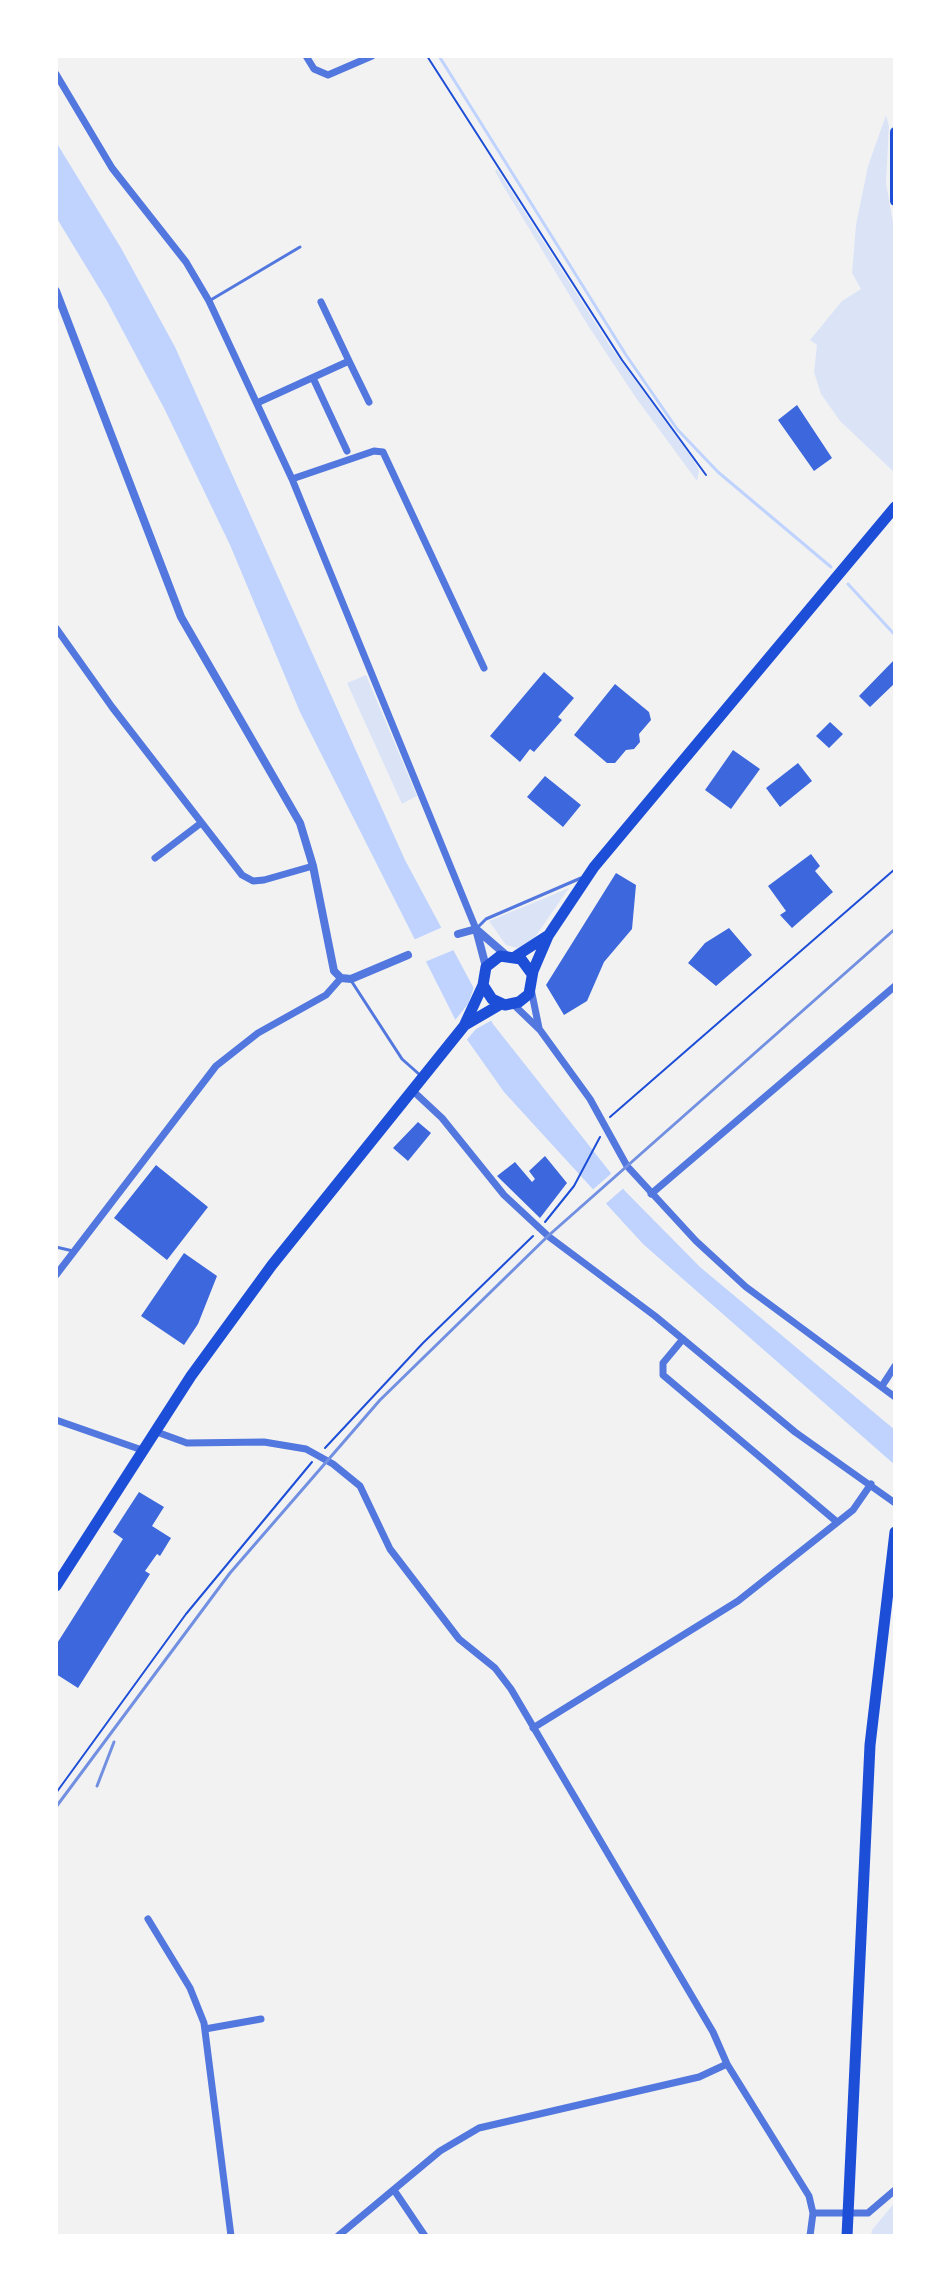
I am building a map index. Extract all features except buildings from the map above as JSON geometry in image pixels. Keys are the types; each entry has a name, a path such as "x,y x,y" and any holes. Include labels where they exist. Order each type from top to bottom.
{"main road":[{"path":"895,132 895,201"},
{"path":"464,1026 502,1005 524,998 531,988 532,974 548,936 588,875 895,507"},
{"path":"56,1586 154,1431 242,1305 464,1026 482,987 486,967 495,958 511,956 548,936"},
{"path":"511,956 528,965 532,974"},
{"path":"482,987 502,1005"},
{"path":"847,2231 870,1745 895,1532"}],"street":[{"path":"306,56 314,69 328,75 372,56"},
{"path":"56,74 112,168 186,262 209,301 292,479 476,929 486,967"},
{"path":"56,291 181,617 207,668 288,799 313,866 332,967 346,978"},
{"path":"321,302 369,402"},
{"path":"56,316 64,310"},
{"path":"257,403 349,361"},
{"path":"313,378 347,451"},
{"path":"292,479 374,451 383,452 484,668"},
{"path":"56,628 238,871 250,880 274,878 313,866"},
{"path":"155,858 201,823"},
{"path":"458,934 476,929"},
{"path":"476,929 511,956"},
{"path":"56,1275 216,1066 258,1033 326,995 346,978 408,955"},
{"path":"651,1194 895,986"},
{"path":"531,988 540,1030"},
{"path":"502,1005 540,1030 606,1125 620,1156 651,1194 733,1277 895,1397"},
{"path":"412,1090 434,1109 484,1173 540,1229 683,1339 795,1432 895,1503"},
{"path":"683,1339 663,1363 663,1375 837,1522"},
{"path":"882,1386 895,1366"},
{"path":"56,1420 142,1450"},
{"path":"154,1431 187,1443 281,1443 319,1455 360,1486 390,1549 459,1639 504,1677 713,2032 727,2064 809,2196 813,2213 810,2236"},
{"path":"533,1728 726,1610 862,1501 871,1484"},
{"path":"148,1919 190,1988 205,2029 231,2236"},
{"path":"205,2029 245,2025 261,2019"},
{"path":"343,2234 440,2151 479,2128 699,2077 727,2064"},
{"path":"394,2190 425,2236"},
{"path":"813,2213 868,2213 895,2190"}],"lane":[{"path":"209,301 300,247"},
{"path":"476,929 486,919 588,875"},
{"path":"346,978 402,1059 423,1077"},
{"path":"56,1247 73,1251"}],"path":[{"path":"427,56 622,360 706,475"},
{"path":"606,1125 625,1102 895,869"},
{"path":"56,1793 186,1614 319,1455 404,1362 540,1229 574,1186 598,1142"}],"shaded area":[{"path":"886,115 889,126 886,183 895,234 895,473 840,421 821,394 814,372 817,345 810,340 842,301 861,289 852,273 856,225 868,166"},
{"path":"497,169 610,346 695,462 699,471 697,481 587,324 502,184 495,171"},
{"path":"366,675 417,796 402,804 347,683"},
{"path":"569,888 531,943 517,948 506,945 489,921"},
{"path":"895,2202 895,2236 871,2236 872,2230"}],"water":[{"path":"56,142 121,248 175,347 405,860 493,1024 625,1191 700,1267 895,1430 895,1465 643,1244 504,1092 461,1031 300,712 230,545 165,410 107,301 56,217"}],"pier":[{"path":"445,926 456,949 420,964 411,941"},
{"path":"475,984 494,1019 476,1029 464,1043 452,1024 468,1004"},
{"path":"613,1172 626,1186 602,1207 589,1193"}],"waterway":[{"path":"439,56 626,355 677,429 718,472 831,567"},
{"path":"848,584 895,635"}],"railway":[{"path":"56,1807 230,1573 380,1400 548,1236 895,929"},
{"path":"97,1786 114,1742"}]}
